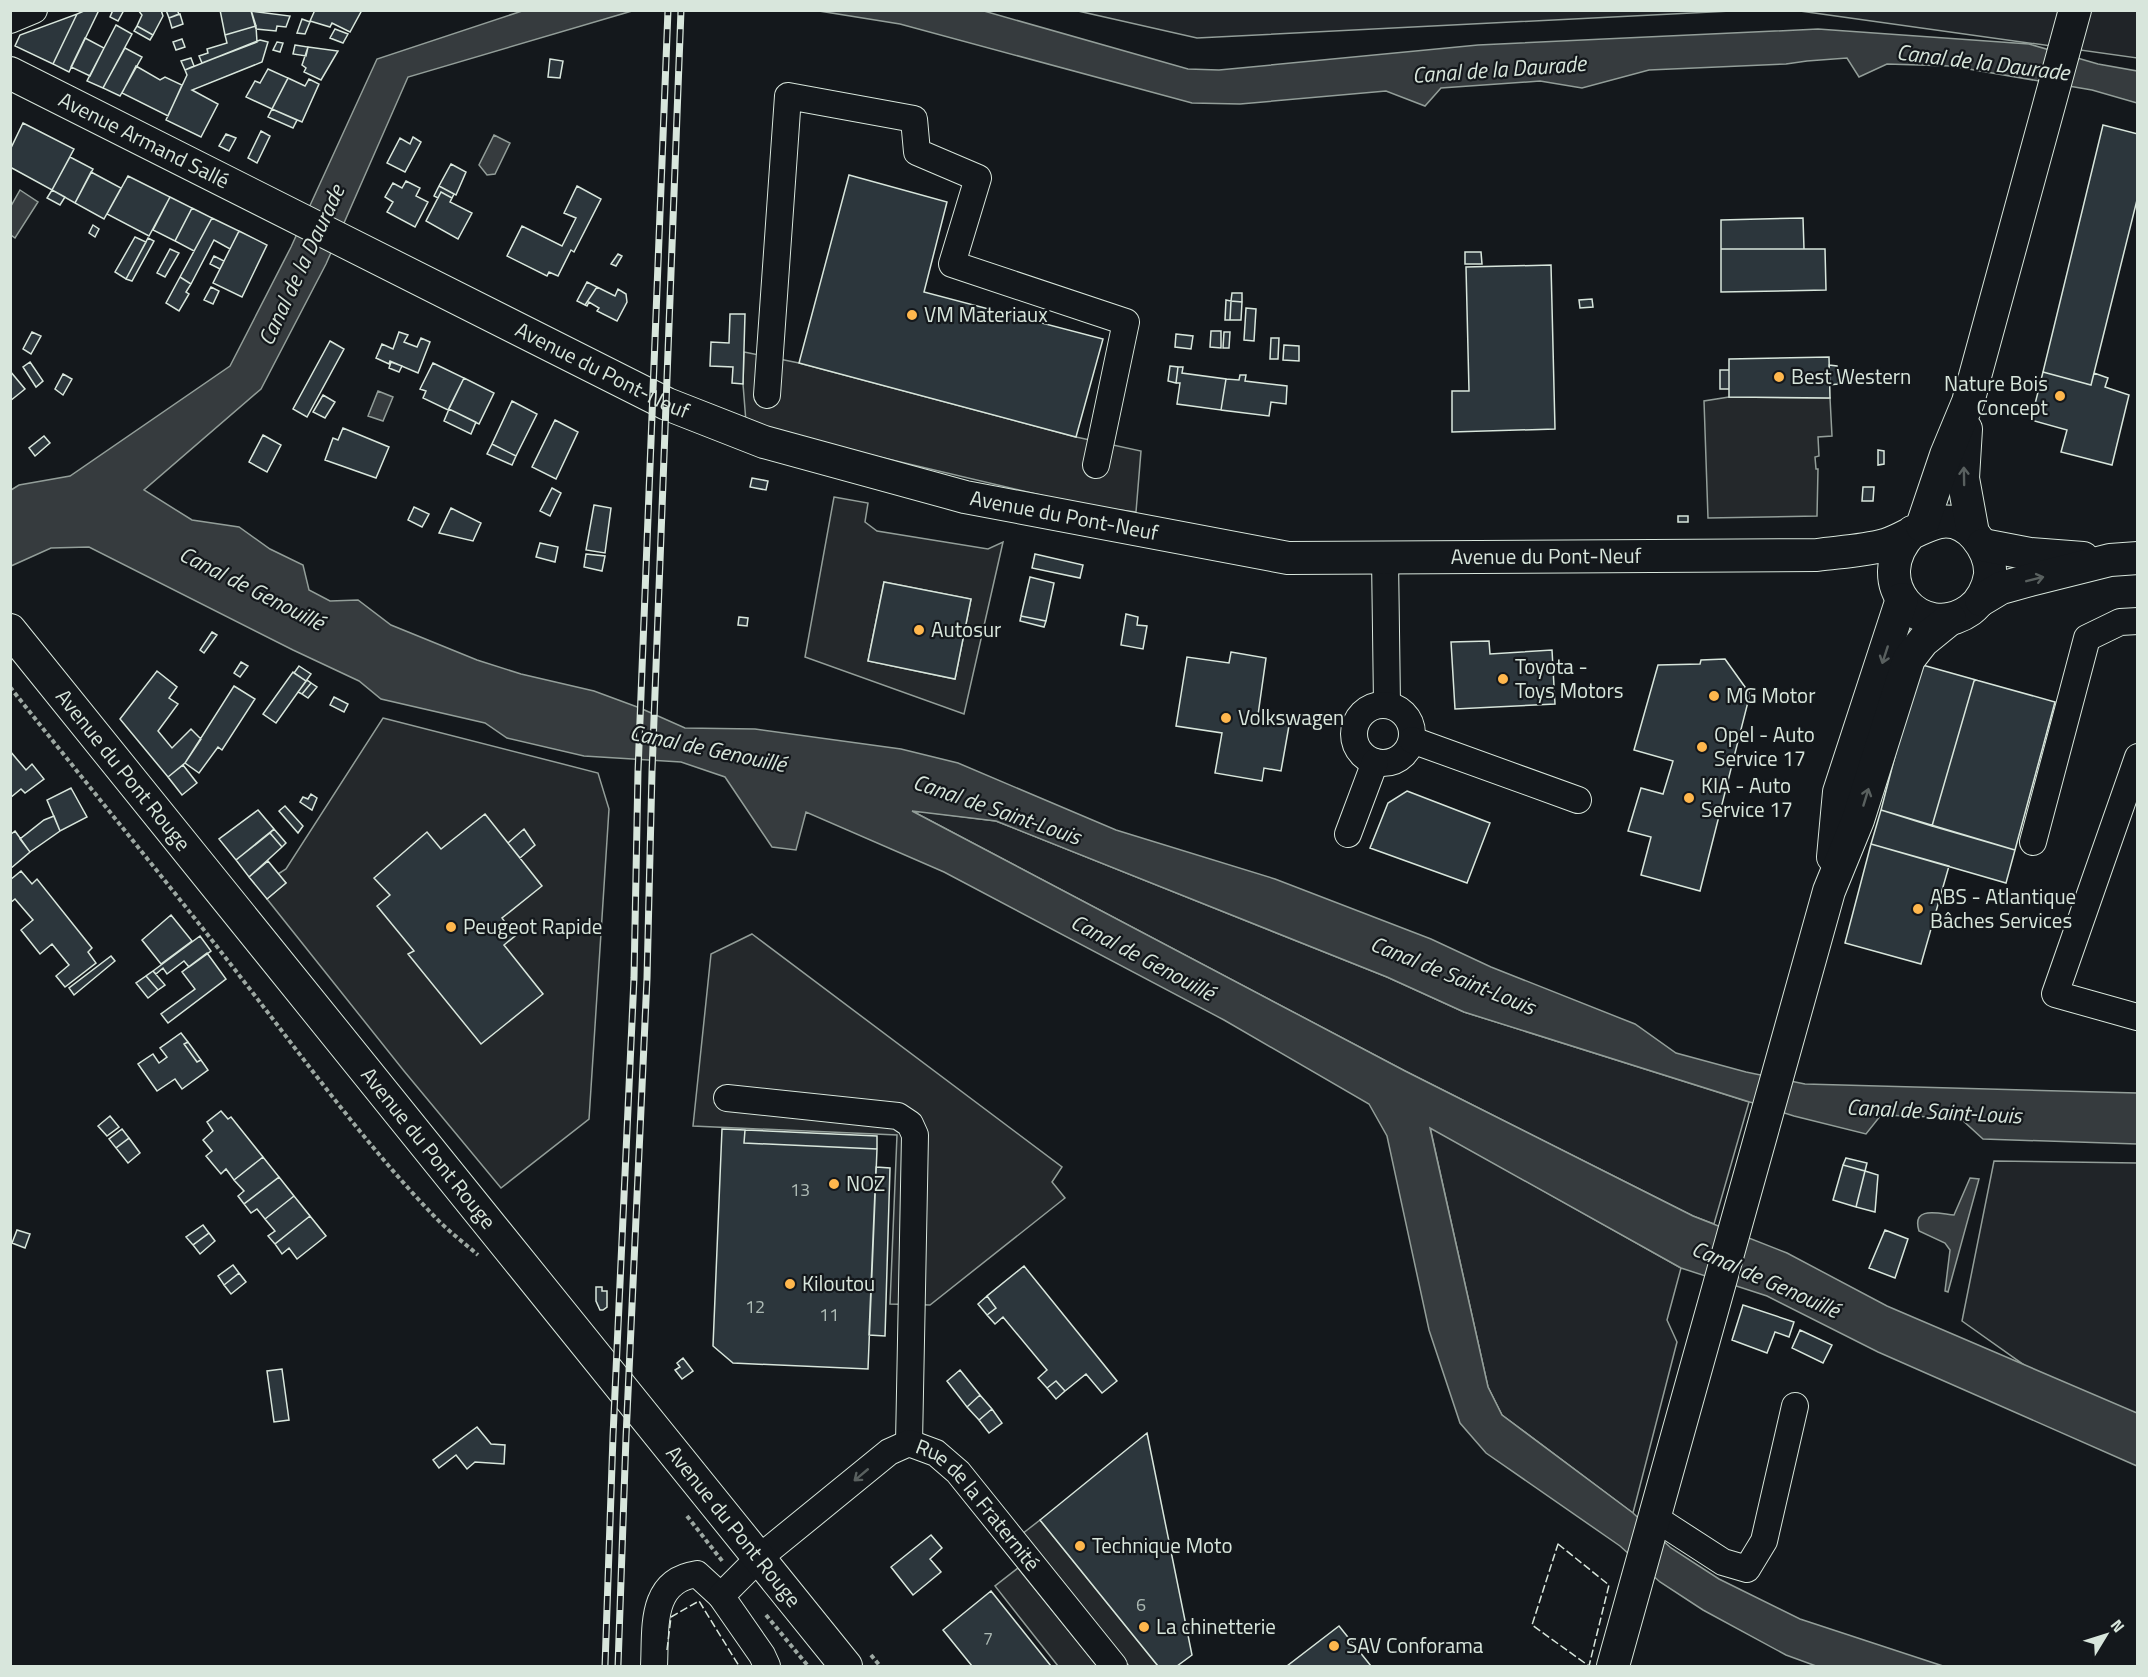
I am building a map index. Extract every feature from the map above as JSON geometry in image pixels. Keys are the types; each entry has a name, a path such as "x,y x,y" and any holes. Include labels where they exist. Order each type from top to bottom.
{"main road":[{"path":"1829,891 1839,792 1899,593 1893,571 1895,556 1902,543 1917,529 1968,402 2071,23"},
{"name":"Avenue Armand Sallé","path":"10,73 360,249"},
{"name":"Avenue du Pont-Neuf","path":"360,249 648,395 764,442 965,497 1288,558 1816,555"},
{"path":"1968,402 1963,478 1978,539 1989,559 1990,573 1987,587 1980,600"},
{"path":"1816,555 1863,550 1886,544 1935,522 1961,526 1978,539 2030,554 2124,559"},
{"path":"1816,555 1870,573 1899,593 1912,609 1923,616 1936,619 1950,619 1962,615 1980,600 2001,588 2124,559"},
{"path":"1613,1666 1829,891 1858,820 1909,659 1923,641 1950,619"},
{"name":"Avenue du Pont Rouge","path":"10,630 739,1578 846,1666"}],"street":[{"path":"10,20 34,10"},
{"path":"767,395 788,96 914,119 917,152 978,177 952,264 1126,322 1096,465"},
{"path":"1385,557 1387,705"},
{"path":"2033,842 2087,638 2120,622 2138,621"},
{"path":"1387,705 1396,708 1409,721 1412,740 1409,749 1394,762 1375,762 1360,751 1355,742 1354,733 1361,715 1369,709 1387,705"},
{"path":"1412,740 1578,800"},
{"path":"2137,1017 2055,994 2138,757"},
{"path":"1348,834 1375,762"},
{"path":"727,1098 898,1116 910,1124 915,1136 909,1443"},
{"path":"1653,1524 1723,1562 1747,1569 1764,1541 1795,1406"},
{"name":"Rue de la Fraternité","path":"739,1578 890,1452 909,1443 936,1453 958,1472 1114,1666"},
{"path":"654,1666 657,1606 670,1585 687,1576 697,1574 739,1578 767,1666"}],"path":[{"path":"10,687 259,1000 312,1073 435,1217 485,1262"},
{"path":"682,1509 808,1666"}],"shaded area":[{"path":"1078,11 1731,11 1197,38"},
{"path":"1800,11 2137,11 2137,58"},
{"path":"744,352 799,363 1076,437 1141,451 1136,512 1087,506 765,430 746,422 743,384"},
{"path":"1729,397 1830,398 1832,436 1818,437 1819,456 1815,457 1816,469 1818,469 1817,516 1708,518 1704,401"},
{"path":"834,497 868,503 865,522 877,531 988,549 1003,542 964,714 805,657","holes":["884,582 971,599 955,679 868,661"]},
{"path":"383,718 598,773 609,809 589,1119 501,1188 267,899 286,883 278,874 286,869"},
{"path":"910,810 996,821 1387,977 1464,1012 1749,1102 1714,1224 1693,1216 1405,1071"},
{"path":"752,934 1062,1167 1052,1182 1065,1198 930,1305 890,1304 897,1135 693,1126 711,954"},
{"path":"1430,1127 1681,1268 1667,1320 1677,1342 1633,1513 1502,1415 1488,1387"},
{"path":"1994,1161 2137,1163 2137,1445 1962,1321"},
{"path":"1040,1520 1158,1666 1129,1666 1022,1534"},
{"path":"1018,1568 1097,1666 1058,1666 995,1586"}],"water":[{"path":"522,11 632,11 408,77 326,264 261,389 144,490 192,520 239,527 270,549 303,565 309,590 330,601 358,600 391,625 477,660 521,674 594,691 685,728 755,729 901,749 958,763 1116,830 1275,879 1431,939 1491,967 1635,1024 1676,1053 1746,1072 1805,1084 2137,1093 2137,1144 1983,1139 1960,1118 1881,1115 1866,1134 1794,1116 1464,1012 1387,977 996,821 912,811 1405,1071 1693,1216 1787,1253 1887,1306 2137,1413 2137,1466 1878,1352 1767,1296 1681,1268 1430,1128 1488,1387 1502,1415 1633,1513 1671,1548 1719,1579 1800,1619 1943,1666 1816,1666 1786,1655 1703,1610 1660,1582 1620,1546 1486,1453 1460,1423 1429,1330 1387,1136 1369,1104 1224,1020 944,872 806,812 796,850 772,847 725,777 681,762 584,756 507,738 485,723 381,699 359,681 89,547 51,548 11,566 11,490 19,485 70,476 230,366 291,247 377,59"},
{"name":"Canal de la Daurade","path":"819,11 984,11 1188,69 1219,70 1478,45 1818,29 2029,44 2098,64 2137,71 2137,103 2092,90 1951,66 1887,64 1859,77 1847,58 1786,64 1649,70 1582,88 1540,81 1441,88 1425,106 1386,91 1240,104 1192,103 900,24"},
{"path":"494,135 510,143 495,174 487,175 479,165"},
{"path":"20,190 38,202 15,238 11,235 11,206"},
{"path":"378,391 393,397 383,421 368,416"},
{"path":"1970,1178 1979,1179 1948,1292 1945,1291 1950,1250 1945,1243 1919,1231 1919,1217 1928,1213 1954,1215"}],"building":[{"path":"86,10 99,10 69,72 53,64 77,14"},
{"path":"113,10 124,10 118,21 110,17"},
{"path":"138,10 161,10 163,16 153,35 137,26 142,15"},
{"path":"166,10 177,10 179,14 169,18"},
{"path":"220,10 251,10 256,26 225,35"},
{"path":"315,10 362,10 350,32 332,23 330,27 310,21"},
{"path":"251,11 290,16 286,27 277,26 276,31 256,29"},
{"path":"77,14 53,64 15,46 20,35"},
{"path":"180,14 183,24 172,28 169,18"},
{"path":"302,19 310,22 305,34 297,33"},
{"path":"116,25 132,34 103,88 87,81"},
{"path":"137,26 153,35 150,40 134,31"},
{"path":"256,26 257,42 202,63 199,56 208,53 207,49 227,43 225,35"},
{"path":"335,29 348,34 343,43 330,38"},
{"path":"85,38 104,48 90,76 71,67"},
{"path":"182,39 185,47 176,50 173,42"},
{"path":"260,40 268,42 262,62 192,90 218,104 201,137 166,120 187,75 185,70"},
{"path":"277,42 283,43 280,52 273,50"},
{"path":"295,45 308,47 306,56 293,54"},
{"path":"308,47 338,51 321,80 304,72 306,68 302,65"},
{"path":"125,48 142,57 120,96 103,88"},
{"path":"191,58 194,66 185,70 181,61"},
{"path":"550,59 563,61 560,78 548,77"},
{"path":"136,66 160,80 165,77 182,85 168,116 122,93"},
{"path":"268,69 288,78 272,109 246,97 255,81 260,83"},
{"path":"288,78 305,86 309,79 319,84 302,122 272,109"},
{"path":"272,109 297,120 293,128 268,117"},
{"path":"23,123 74,149 52,190 10,167 10,150"},
{"path":"2103,125 2138,134 2138,196 2091,385 2043,372"},
{"path":"261,131 270,136 257,163 248,158"},
{"path":"226,134 236,138 229,151 219,146"},
{"path":"413,137 421,142 405,172 387,163 400,138 410,144"},
{"path":"70,157 93,169 75,203 52,190"},
{"path":"451,164 466,172 456,195 439,186"},
{"path":"91,172 121,188 104,219 75,203"},
{"name":"VM Materiaux","path":"849,175 947,202 924,292 1103,339 1076,437 799,363"},
{"path":"128,176 170,197 149,236 107,214"},
{"path":"406,181 420,188 416,196 428,202 415,227 387,212 393,202 385,197 393,183 402,188"},
{"path":"439,186 454,194 452,198 441,192 438,198 434,196"},
{"path":"577,186 601,199 574,252 571,250 558,276 549,272 547,276 507,256 522,226 562,246 576,218 564,213"},
{"path":"52,190 65,197 60,205 47,198"},
{"path":"441,192 452,198 450,202 472,213 458,239 426,221"},
{"path":"170,197 192,208 175,241 153,230"},
{"path":"192,208 212,218 194,251 175,241"},
{"path":"212,218 239,231 230,249 214,240 191,284 180,277"},
{"path":"1803,218 1804,249 1721,249 1721,220"},
{"path":"93,225 99,229 95,237 89,233"},
{"path":"239,231 267,245 242,297 213,283"},
{"path":"135,237 146,242 126,279 115,272"},
{"path":"148,238 154,241 132,281 126,279"},
{"path":"170,249 179,253 165,277 157,273"},
{"path":"1721,249 1825,249 1826,290 1721,292"},
{"path":"1465,252 1481,252 1482,264 1465,264"},
{"path":"618,254 622,256 616,266 611,264"},
{"path":"214,256 224,261 220,269 210,264"},
{"path":"1551,265 1555,429 1452,432 1452,391 1469,391 1466,267"},
{"path":"180,277 191,284 186,292 189,294 179,311 166,303"},
{"path":"587,282 597,287 585,305 577,301"},
{"path":"211,287 219,291 213,304 204,300"},
{"path":"597,287 615,296 618,289 626,294 627,302 617,321 597,311 599,308 589,302 587,306 585,305"},
{"path":"1232,293 1242,293 1242,302 1231,301"},
{"path":"1592,299 1593,307 1580,308 1579,300"},
{"path":"1226,300 1231,301 1230,320 1225,320"},
{"path":"1231,301 1242,302 1241,320 1230,320"},
{"path":"1246,308 1256,309 1254,341 1244,340"},
{"path":"730,314 745,314 743,384 732,383 733,367 710,366 711,342 729,343"},
{"path":"1211,331 1221,331 1221,348 1210,347"},
{"path":"32,332 41,336 31,354 23,349"},
{"path":"399,332 408,335 404,342 417,347 421,338 430,342 418,373 390,361 389,364 376,358 382,344 393,349"},
{"path":"1224,332 1230,332 1229,348 1223,348"},
{"path":"1176,334 1193,336 1191,349 1175,347"},
{"path":"1271,338 1279,338 1278,359 1270,359"},
{"path":"330,341 344,349 307,417 293,409"},
{"path":"1284,345 1299,346 1299,361 1283,360"},
{"name":"Best Western","path":"1829,357 1830,398 1729,397 1729,359"},
{"path":"30,362 43,381 36,387 23,367"},
{"path":"391,362 402,366 399,372 389,368"},
{"path":"433,363 464,378 448,410 423,398 426,391 420,389"},
{"path":"1829,365 1837,366 1838,384 1829,385"},
{"path":"1170,366 1178,367 1176,383 1168,381"},
{"path":"1178,367 1183,367 1182,373 1226,379 1221,410 1177,404 1180,383 1176,383"},
{"path":"1720,370 1729,370 1729,389 1720,389"},
{"path":"10,371 25,389 10,401"},
{"path":"2043,372 2091,385 2094,373 2108,378 2105,387 2129,395 2112,465 2061,452 2067,430 2031,420"},
{"path":"63,374 72,379 63,395 55,389"},
{"path":"1240,375 1246,375 1245,381 1287,386 1286,404 1271,402 1269,416 1221,410 1226,379 1239,380"},
{"path":"464,378 494,393 479,424 449,409"},
{"path":"323,395 335,402 325,418 313,412"},
{"path":"512,401 537,414 516,456 492,444"},
{"path":"449,409 476,422 471,434 444,421"},
{"path":"555,420 578,432 556,479 532,467"},
{"path":"343,428 389,447 376,478 325,460 333,438 338,440"},
{"path":"263,435 281,445 267,472 249,462"},
{"path":"44,436 50,443 35,456 29,448"},
{"path":"492,444 516,456 512,465 487,454"},
{"path":"1878,450 1884,451 1884,464 1878,465"},
{"path":"752,478 768,481 766,490 750,487"},
{"path":"1863,487 1874,487 1873,501 1862,501"},
{"path":"552,488 561,493 550,516 540,511"},
{"path":"594,505 611,508 605,553 586,550"},
{"path":"414,507 429,514 422,527 408,520"},
{"path":"451,508 481,523 473,541 439,533"},
{"path":"1678,516 1688,516 1688,522 1678,522"},
{"path":"540,543 558,547 555,562 536,557"},
{"path":"586,554 605,556 602,571 584,567"},
{"path":"1035,554 1083,565 1080,578 1032,568"},
{"path":"1030,577 1054,583 1046,621 1021,616"},
{"name":"Autosur","path":"884,582 971,599 955,679 868,661"},
{"path":"1126,614 1138,617 1137,625 1147,626 1143,649 1121,645"},
{"path":"1021,616 1046,621 1044,627 1020,621"},
{"path":"739,617 748,618 747,626 738,625"},
{"path":"212,632 217,635 204,653 200,650"},
{"name":"Toyota - Toys Motors","path":"1489,641 1490,654 1552,650 1555,704 1455,709 1451,642"},
{"name":"Volkswagen","path":"1231,652 1266,658 1258,715 1290,720 1281,771 1264,768 1262,781 1215,773 1222,733 1176,726 1187,657 1229,663"},
{"path":"1725,659 1750,694 1700,891 1641,875 1651,837 1628,831 1641,788 1663,794 1673,761 1634,750 1658,665 1700,664 1701,660"},
{"path":"241,662 248,666 240,677 234,673"},
{"path":"1919,664 1976,680 1932,826 1881,810"},
{"path":"299,666 311,674 306,681 294,673"},
{"path":"157,671 177,687 169,698 178,704 158,731 172,748 191,729 201,739 185,763 168,777 120,719"},
{"path":"293,672 306,681 276,723 263,714"},
{"path":"307,680 311,683 302,694 298,692"},
{"path":"1976,680 2055,702 2015,850 1932,826"},
{"path":"311,683 317,687 308,698 302,694"},
{"path":"234,686 255,699 222,750 218,747 199,773 185,763"},
{"path":"334,697 348,704 344,712 330,705"},
{"path":"10,751 26,770 32,764 44,779 25,793 21,789 10,798"},
{"path":"183,765 197,783 182,795 168,777"},
{"path":"71,788 87,817 60,831 47,800"},
{"path":"1407,791 1490,823 1467,883 1370,848 1388,803"},
{"path":"311,794 317,798 312,810 300,802 303,797 308,799"},
{"path":"285,806 303,826 298,833 279,811"},
{"path":"258,810 274,829 236,860 219,839"},
{"path":"1881,810 2015,850 2006,883 1871,844"},
{"name":"Peugeot Rapide","path":"485,814 542,886 502,918 515,936 504,945 543,994 481,1044 408,954 414,951 377,906 390,895 374,878 427,832 441,849"},
{"path":"54,816 60,831 30,852 20,839 44,820"},
{"path":"274,829 286,843 282,847 270,833"},
{"path":"524,829 535,845 520,858 508,843"},
{"path":"15,831 30,852 10,869 10,835"},
{"path":"270,833 282,847 249,877 236,860"},
{"path":"1871,844 1949,866 1921,964 1845,943"},
{"path":"268,861 286,883 267,899 249,877"},
{"path":"21,871 32,884 37,879 92,948 88,952 96,963 65,987 56,976 69,965 52,944 40,954 21,930 33,920 15,899 10,903 10,880"},
{"path":"171,915 192,941 161,964 142,940"},
{"path":"200,936 211,951 189,967 184,961 167,974 163,968 156,974 153,971"},
{"path":"207,953 226,979 168,1023 161,1014 195,989 182,972"},
{"path":"111,956 115,961 74,995 69,988"},
{"path":"153,971 165,985 158,990 146,976"},
{"path":"146,976 158,990 148,998 136,983"},
{"path":"181,1033 188,1042 184,1044 197,1062 201,1060 208,1070 182,1089 175,1079 157,1091 138,1064 153,1054 159,1063 167,1057 160,1048"},
{"path":"188,1042 201,1060 197,1062 184,1044"},
{"path":"221,1111 228,1119 231,1117 263,1157 234,1180 226,1169 221,1174 206,1156 212,1151 203,1140 213,1131 207,1122"},
{"path":"110,1116 119,1127 107,1136 98,1126"},
{"path":"122,1129 129,1138 116,1148 109,1139"},
{"path":"722,1129 745,1130 744,1143 877,1149 868,1369 733,1363 713,1346"},
{"path":"745,1130 877,1136 877,1149 744,1143"},
{"path":"129,1138 140,1153 128,1163 116,1148"},
{"path":"263,1157 279,1177 244,1204 238,1196 244,1191 234,1180"},
{"path":"1846,1158 1867,1163 1865,1171 1843,1165"},
{"path":"1843,1165 1865,1171 1856,1207 1833,1200"},
{"path":"876,1167 890,1168 885,1336 869,1335"},
{"path":"1865,1171 1878,1175 1875,1212 1856,1207"},
{"path":"279,1177 294,1196 265,1219 257,1209 251,1213 244,1204"},
{"path":"294,1196 310,1216 275,1244 268,1236 275,1231 265,1219"},
{"path":"310,1216 326,1236 297,1259 289,1248 282,1254 275,1244"},
{"path":"203,1225 209,1233 193,1245 186,1237"},
{"path":"17,1230 30,1234 25,1248 12,1243"},
{"path":"1885,1230 1908,1239 1895,1278 1869,1268"},
{"path":"209,1233 215,1241 200,1254 193,1245"},
{"path":"233,1265 239,1273 224,1285 218,1276"},
{"path":"1024,1266 1117,1381 1102,1393 1086,1374 1065,1391 1056,1381 1047,1388 1038,1378 1047,1370 1003,1317 995,1324 987,1315 996,1308 987,1296"},
{"path":"239,1273 246,1282 231,1294 224,1285"},
{"path":"596,1287 602,1287 602,1291 607,1291 607,1307 603,1310 600,1310 596,1301"},
{"path":"987,1296 996,1308 987,1315 978,1304"},
{"path":"1743,1305 1794,1322 1789,1337 1775,1332 1767,1353 1732,1340"},
{"path":"1800,1330 1832,1345 1823,1363 1792,1348"},
{"path":"683,1358 693,1371 682,1379 675,1370 680,1367 677,1363"},
{"path":"282,1369 289,1420 274,1422 267,1371"},
{"path":"960,1370 980,1395 967,1407 947,1381"},
{"path":"1056,1381 1065,1391 1056,1399 1047,1388"},
{"path":"980,1395 992,1409 979,1420 967,1407"},
{"path":"992,1409 1002,1423 989,1433 979,1420"},
{"path":"477,1427 491,1444 505,1445 504,1464 475,1462 467,1469 456,1455 439,1468 433,1460"},
{"path":"1147,1433 1192,1655 1177,1666 1158,1666 1040,1520"},
{"path":"931,1535 942,1548 930,1559 941,1572 913,1595 891,1567"},
{"path":"991,1591 1051,1666 972,1666 943,1630"},
{"name":"SAV Conforama","path":"1339,1626 1371,1666 1287,1666"}],"railway":[{"path":"605,1666 634,978 638,771 668,10"},
{"path":"618,1666 647,978 652,772 681,10"}],"fence":[{"path":"1558,1544 1609,1585 1589,1666 1532,1625 1558,1544"},
{"path":"667,1650 671,1617 699,1601 739,1666"}],"place":[{"name":"VM Materiaux","path":"912,315"},
{"name":"Best Western","path":"1779,377"},
{"name":"Nature Bois Concept","path":"2060,396"},
{"name":"Autosur","path":"919,630"},
{"name":"Toyota - Toys Motors","path":"1503,679"},
{"name":"MG Motor","path":"1714,696"},
{"name":"Volkswagen","path":"1226,718"},
{"name":"Opel - Auto Service 17","path":"1702,747"},
{"name":"KIA - Auto Service 17","path":"1689,798"},
{"name":"ABS - Atlantique Bâches Services","path":"1918,909"},
{"name":"Peugeot Rapide","path":"451,927"},
{"name":"NOZ","path":"834,1184"},
{"name":"Kiloutou","path":"790,1284"},
{"name":"Technique Moto","path":"1080,1546"},
{"name":"La chinetterie","path":"1144,1627"},
{"name":"SAV Conforama","path":"1334,1646"}],"water label":[{"name":"Canal de Genouillé","path":"252,588"},
{"name":"Canal de Genouillé","path":"708,748"},
{"name":"Canal de Saint-Louis","path":"997,809"},
{"name":"Canal de Genouillé","path":"1143,957"},
{"name":"Canal de Saint-Louis","path":"1453,975"},
{"name":"Canal de Saint-Louis","path":"1934,1111"},
{"name":"Canal de Genouillé","path":"1766,1279"}]}
